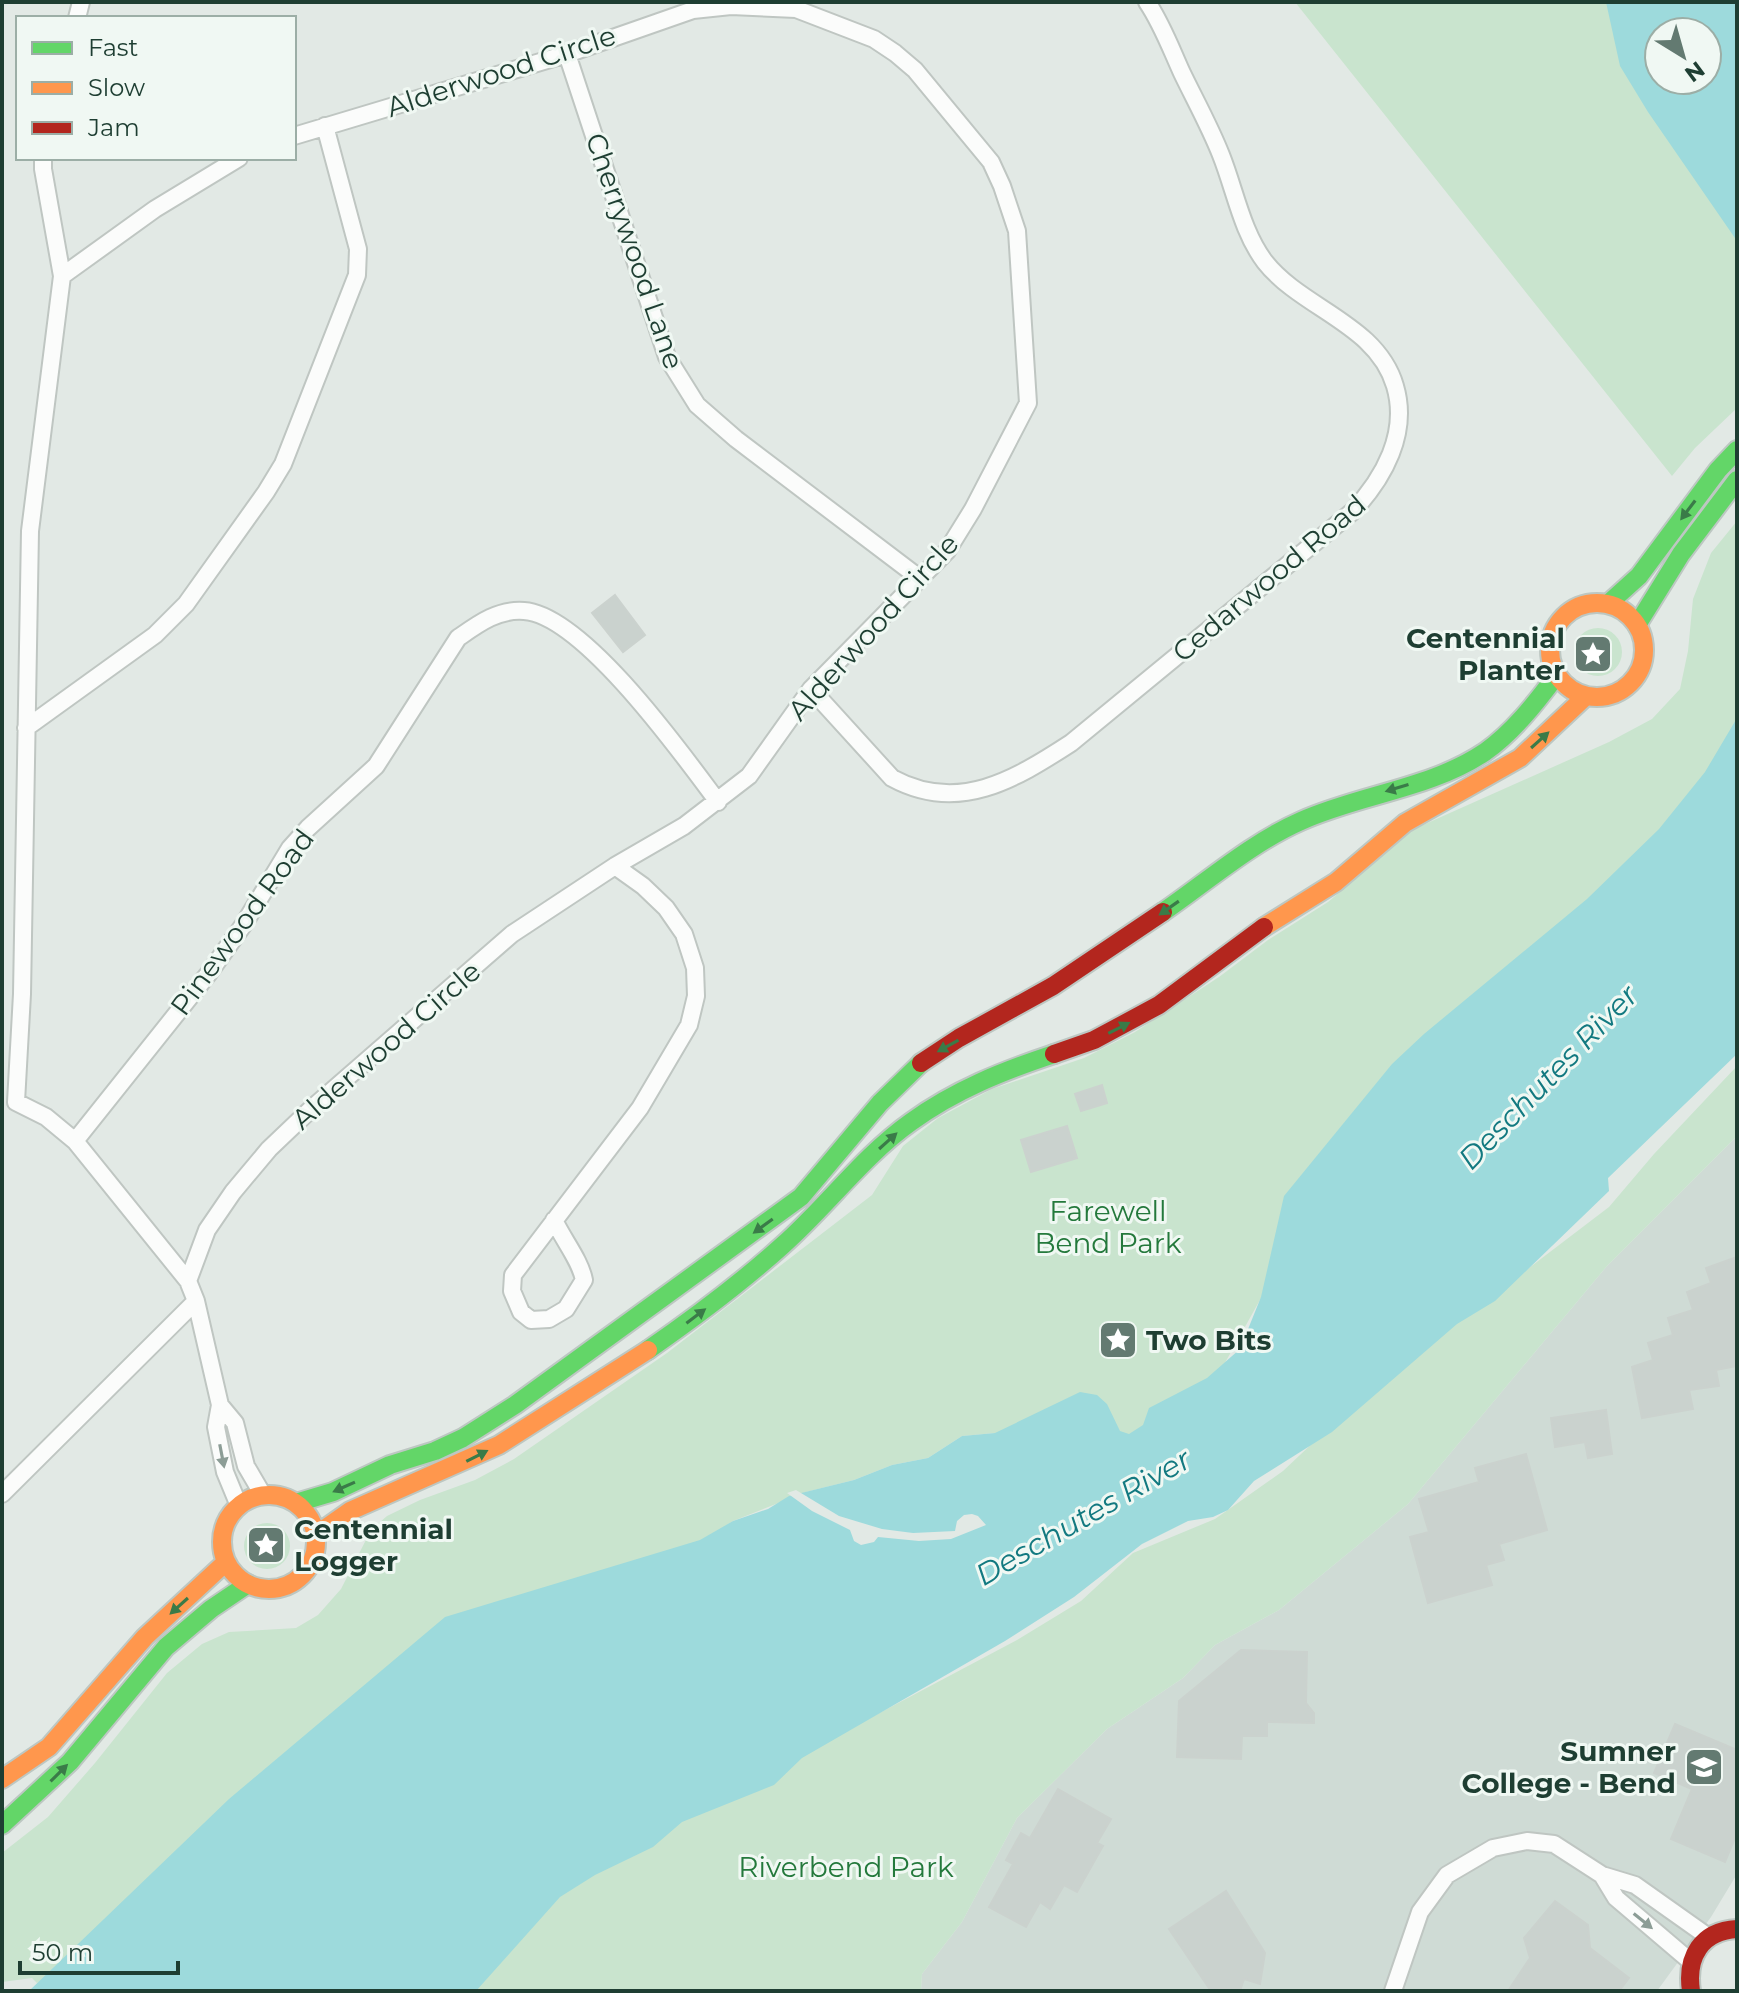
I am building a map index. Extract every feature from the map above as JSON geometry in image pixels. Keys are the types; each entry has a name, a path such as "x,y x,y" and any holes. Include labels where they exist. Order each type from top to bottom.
{"main road":[{"path":"1608,604 1639,576 1718,470 1737,450"},
{"path":"1637,625 1681,554 1737,480"},
{"path":"1592,603 1608,604 1629,615 1637,625 1643,640 1644,656 1630,684 1617,693 1601,698 1585,697 1574,692 1556,676 1550,661 1550,645 1559,623 1577,607 1592,603"},
{"path":"296,1503 333,1492 390,1465 435,1451 463,1438 515,1405 801,1197 828,1170 908,1074 928,1057 1035,998 1279,832 1328,810 1438,776 1470,761 1488,750 1519,722 1556,676"},
{"path":"316,1535 350,1511 499,1445 628,1364 699,1314 784,1245 884,1144 910,1122 964,1089 1000,1072 1094,1040 1159,1005 1260,930 1336,882 1405,823 1520,758 1585,697"},
{"path":"263,1495 275,1495 296,1503 306,1511 316,1535 312,1564 303,1576 291,1585 262,1589 235,1575 226,1562 222,1547 223,1532 239,1506 263,1495"},
{"path":"2,1779 49,1747 145,1637 226,1562"},
{"path":"2,1825 70,1762 166,1647 211,1609 248,1584"},
{"path":"1690,1991 1687,1976 1696,1947 1707,1936 1737,1929"}],"street":[{"name":"Cedarwood Road","path":"811,689 899,782 921,792 951,795 988,787 1031,769 1071,743 1352,512 1375,488 1389,459 1401,413 1394,383 1380,354 1361,336 1280,279 1263,260 1249,234 1221,153 1169,40 1147,2"},
{"name":"Alderwood Circle","path":"188,1281 207,1230 233,1192 269,1149 512,934 615,866 684,826 749,776 811,689 918,577 947,551 973,509 1028,403 1017,231 991,162 915,70 874,39 795,6 731,6 693,10 567,54 296,135"},
{"name":"Cherrywood Lane","path":"567,54 667,357 685,389 697,405 736,439 918,577"},
{"path":"26,728 155,635 186,604 283,464 357,275 358,249 325,126"},
{"path":"43,160 62,276 30,531 22,994 9,1104 46,1117 75,1141 188,1281 196,1301 220,1405 216,1427 225,1472 239,1506"},
{"path":"62,276 155,209 236,160"},
{"name":"Pinewood Road","path":"75,1141 209,973 244,924 290,848 376,766 458,638 478,624 503,612 527,611 555,621 586,646 629,690 718,802"},
{"path":"554,1220 568,1249 581,1264 584,1280 566,1309 549,1319 531,1320 521,1312 512,1291 513,1275 554,1220 640,1108 689,1025 696,996 695,968 684,934 666,908 615,866"},
{"path":"2,1494 196,1301"},
{"path":"220,1405 235,1423 246,1466 263,1495"},
{"path":"1393,1991 1420,1912 1447,1875 1493,1848 1527,1841 1554,1844 1602,1875 1635,1885 1707,1936"},
{"path":"1602,1875 1616,1898 1690,1961"}],"shaded area":[{"path":"1737,1136 1737,1874 1711,1917 1657,1991 921,1991 922,1974 962,1922 1017,1818 1107,1729 1183,1678 1215,1645 1279,1610 1408,1504 1607,1266"}],"green space":[{"path":"1295,2 1614,2 1643,52 1643,96 1680,96 1737,139 1737,408 1695,448 1672,476"},
{"name":"Farewell Bend Park","path":"1737,521 1737,762 1296,1235 1216,1379 1129,1435 995,1433 962,1436 928,1458 892,1465 854,1480 806,1492 733,1521 37,1983 32,1978 2,1982 2,1853 48,1817 167,1673 202,1644 229,1632 296,1628 318,1615 341,1589 371,1530 387,1516 475,1480 514,1459 667,1353 872,1195 903,1146 938,1118 992,1089 1084,1058 1135,1032 1328,902 1414,829 1609,742 1652,719 1680,689 1688,651 1693,599 1711,553"},
{"path":"1598,628 1615,635 1622,652 1615,669 1598,676 1581,669 1574,652 1581,635"},
{"name":"Riverbend Park","path":"1737,1066 1737,1136 1607,1266 1408,1504 1279,1610 1215,1645 1183,1678 1107,1729 1017,1818 962,1922 922,1974 921,1991 452,1991 578,1873 1017,1640 1081,1601 1133,1553 1215,1519 1283,1471 1371,1388 1609,1207"},
{"path":"267,1523 283,1530 290,1546 283,1562 267,1569 251,1562 244,1546 251,1530"}],"water":[{"path":"1606,2 1737,2 1737,241 1620,66"},
{"name":"Deschutes River","path":"1737,718 1737,1054 1608,1178 1609,1191 1495,1301 1457,1324 1332,1432 1254,1481 1228,1510 1213,1517 1188,1521 1142,1544 1074,1597 1005,1641 802,1758 774,1785 682,1822 653,1847 595,1875 560,1897 476,1991 29,1991 229,1799 445,1617 700,1540 733,1521 768,1509 789,1496 854,1480 892,1465 928,1458 962,1436 995,1433 1080,1392 1097,1395 1107,1404 1120,1431 1129,1434 1143,1425 1149,1408 1207,1378 1240,1349 1261,1297 1284,1196 1392,1064 1587,899 1659,829 1705,772"}],"pier":[{"path":"796,1490 839,1516 882,1529 913,1533 955,1531 957,1521 964,1515 972,1514 986,1525 951,1539 919,1541 878,1537 874,1542 861,1545 854,1541 850,1530 812,1511 787,1493"}],"building":[{"path":"615,595 645,635 623,652 592,613"},
{"path":"1102,1085 1107,1103 1081,1111 1075,1094"},
{"path":"1067,1126 1077,1158 1031,1172 1021,1140"},
{"path":"1737,1257 1737,1366 1716,1370 1719,1386 1689,1390 1693,1409 1642,1418 1632,1367 1653,1360 1648,1343 1673,1335 1668,1318 1693,1310 1687,1292 1711,1283 1706,1268"},
{"path":"1606,1410 1612,1454 1588,1458 1585,1442 1555,1447 1551,1418"},
{"path":"1526,1454 1547,1530 1499,1544 1504,1560 1486,1565 1492,1585 1428,1603 1410,1537 1429,1532 1419,1499 1479,1482 1475,1468"},
{"path":"1241,1650 1307,1652 1306,1703 1314,1713 1314,1723 1267,1722 1267,1736 1242,1736 1241,1759 1177,1757 1179,1701"},
{"path":"1675,1724 1737,1750 1737,1833 1725,1862 1671,1839 1692,1789 1654,1773"},
{"path":"1058,1789 1111,1819 1097,1843 1103,1846 1077,1892 1064,1885 1050,1909 1040,1902 1026,1927 989,1907 1013,1864 1006,1860 1021,1833 1030,1838"},
{"path":"1226,1891 1265,1953 1260,1984 1244,1979 1240,1991 1221,1988 1211,1991 1169,1929"},
{"path":"1555,1901 1588,1925 1590,1948 1629,1978 1619,1991 1508,1991 1530,1958 1524,1938"}],"traffic: fast":[{"path":"1608,604 1639,576 1718,470 1737,450"},
{"path":"1637,625 1681,554 1737,480"},
{"path":"1163,912 1247,851 1301,821 1441,775 1485,752 1514,727 1556,676"},
{"path":"648,1350 767,1259 877,1150 911,1122 980,1082 1054,1054"},
{"path":"296,1503 333,1492 390,1465 435,1451 463,1438 515,1405 801,1197 880,1103 921,1063"},
{"path":"2,1825 70,1762 166,1647 211,1609 248,1584"}],"traffic: slow":[{"path":"1597,603 1615,606 1630,617 1641,632 1644,650 1641,668 1630,683 1615,694 1597,697 1579,694 1564,683 1553,668 1550,650 1553,632 1564,617 1579,606 1597,603"},
{"path":"1264,927 1336,882 1405,823 1520,758 1585,697"},
{"path":"316,1535 350,1511 499,1445 648,1350"},
{"path":"269,1495 287,1498 302,1509 313,1524 316,1542 313,1560 302,1575 287,1586 269,1589 251,1586 236,1575 225,1560 222,1542 225,1524 236,1509 251,1498 269,1495"},
{"path":"2,1779 49,1747 145,1637 226,1562"}],"traffic: jam":[{"path":"921,1063 959,1038 1053,986 1163,912"},
{"path":"1054,1054 1094,1040 1159,1005 1264,927"},
{"path":"1691,1991 1691,1967 1699,1948 1714,1935 1737,1929"}],"place":[{"name":"Centennial Planter","path":"1593,654"},
{"name":"Two Bits","path":"1118,1340"},
{"name":"Centennial Logger","path":"266,1545"},
{"name":"Sumner College - Bend","path":"1704,1767"}]}
